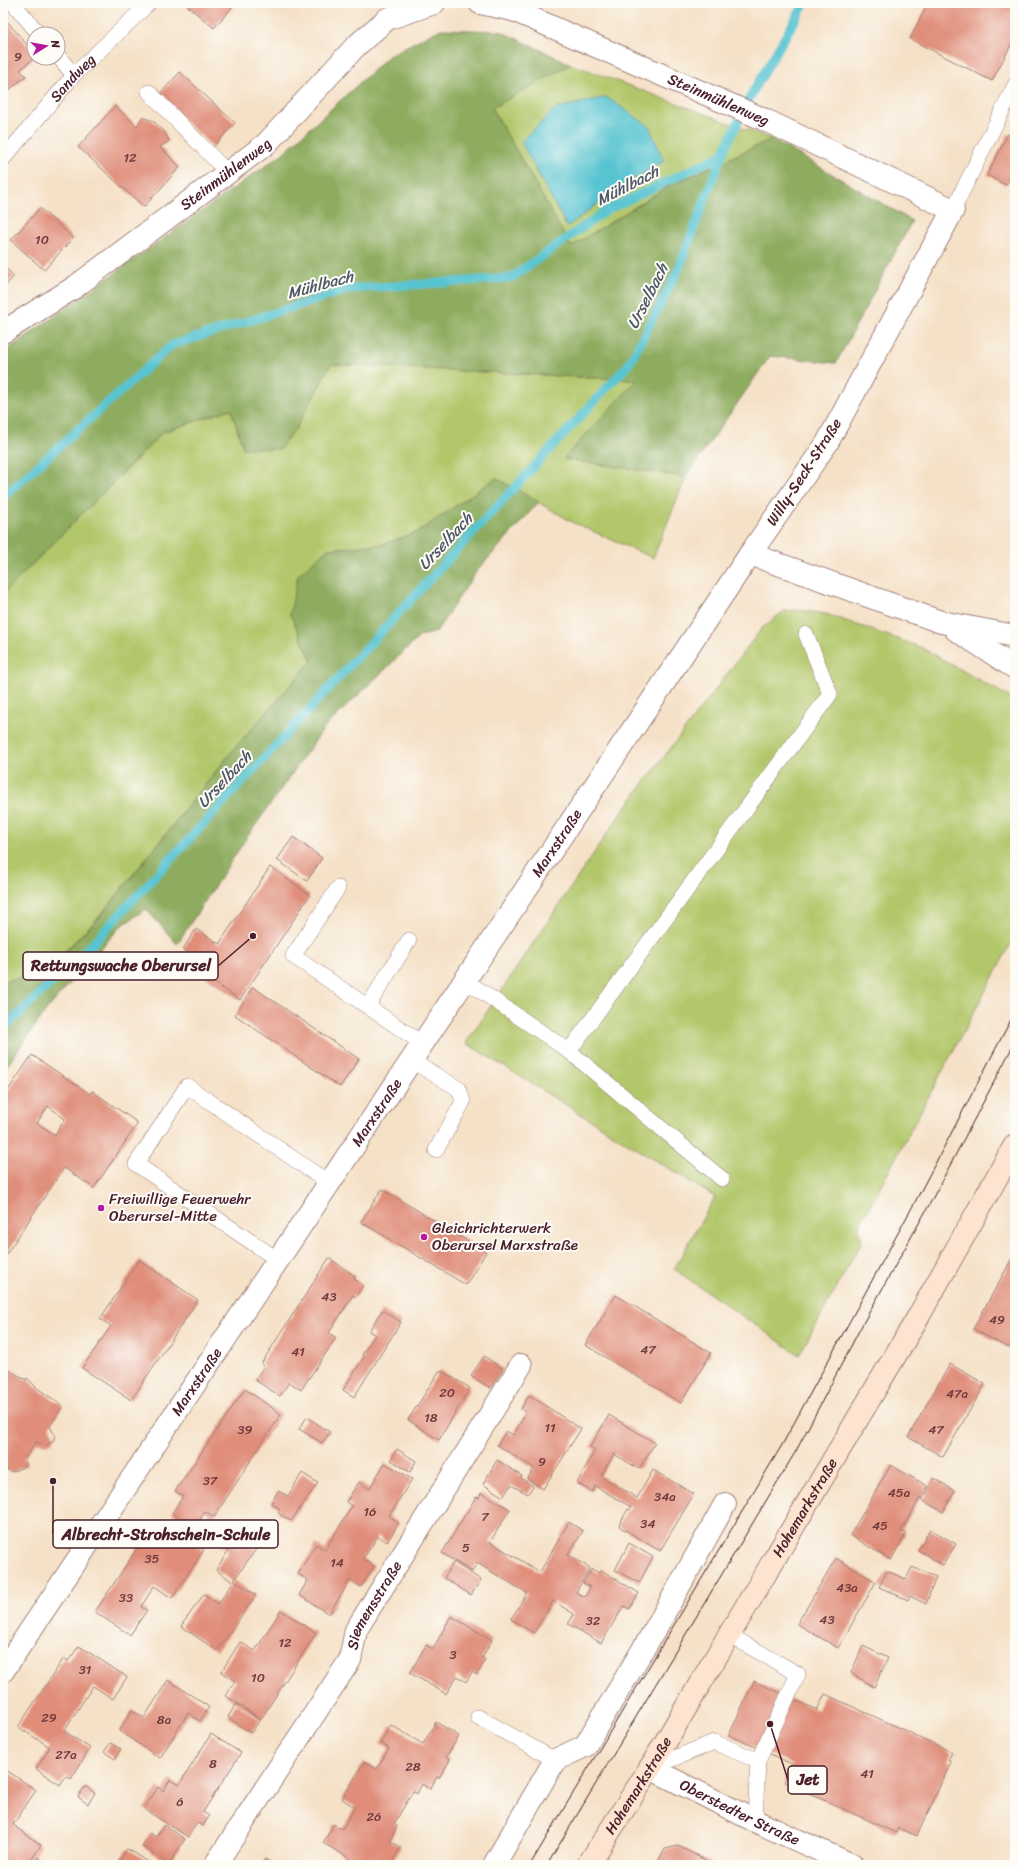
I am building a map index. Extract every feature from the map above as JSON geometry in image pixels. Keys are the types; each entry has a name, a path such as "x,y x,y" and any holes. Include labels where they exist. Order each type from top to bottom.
{"street":[{"name":"Steinmühlenweg","path":"3,332 75,287 266,144 356,46 387,20 434,3"},
{"name":"Steinmühlenweg","path":"480,3 515,7 764,119 953,210"},
{"name":"Willy-Seck-Straße","path":"750,554 827,443 953,210"},
{"path":"750,554 941,622 971,638 1015,668"},
{"name":"Marxstraße","path":"3,1671 329,1183 466,981 750,554"},
{"path":"941,622 1015,636"},
{"name":"Hohemarkstraße","path":"588,1865 650,1768 917,1319 1015,1145"},
{"name":"Siemensstraße","path":"215,1865 350,1660 356,1630 521,1365"},
{"path":"494,1865 555,1760 585,1746 657,1626 726,1504"},
{"name":"Oberstedter Straße","path":"650,1768 843,1863"}],"lane":[{"path":"13,3 32,26"},
{"name":"Sandweg","path":"3,159 74,74 149,3"},
{"path":"66,65 74,74"},
{"path":"953,210 1015,85"},
{"path":"149,92 228,173"},
{"path":"569,1051 830,694 806,634"},
{"path":"338,888 293,956 368,1006 460,1089 463,1102 436,1150"},
{"path":"368,1006 409,940"},
{"path":"466,981 569,1051 722,1180"},
{"path":"278,1260 136,1164 187,1086 329,1183"},
{"path":"729,1635 798,1674 758,1761 755,1821"},
{"path":"478,1717 555,1760"},
{"path":"650,1768 714,1742 758,1761"}],"green space":[{"path":"441,29 500,31 571,64 492,108 571,247 669,186 772,139 912,221 836,363 770,356 686,477 563,459 637,380 331,364 296,428 280,449 243,448 231,409 163,432 3,594 3,353 282,154 391,54"},
{"path":"571,64 772,139 669,186 571,247 492,108"},
{"path":"331,364 637,380 564,459 686,477 653,558 574,523 496,478 418,532 384,544 328,549 290,614 312,661 233,750 99,917 41,975 3,981 3,594 163,432 231,409 296,428"},
{"path":"496,478 539,502 476,572 436,632 420,636 325,727 245,840 177,944 146,909 120,927 49,1007 3,1071 3,981 41,975 99,918 233,750 312,661 290,614 298,575 328,549 384,544 418,532"},
{"path":"800,610 826,614 920,647 1015,700 1015,936 859,1226 862,1242 799,1355 674,1269 715,1197 466,1043 619,816 762,628 784,611"}],"water":[{"path":"606,97 649,126 664,161 617,189 567,227 521,142 555,109"}],"building":[{"path":"184,3 236,3 214,28"},
{"path":"928,3 1015,3 1015,37 992,81 910,39"},
{"path":"6,20 26,44 26,65 20,70 26,76 3,95 3,23"},
{"path":"180,72 235,123 213,147 158,96"},
{"path":"115,106 137,126 142,117 153,121 164,131 169,141 160,147 180,167 144,207 78,147"},
{"path":"1008,134 1014,137 1015,135 1015,183 1009,179 1006,185 987,175"},
{"path":"40,208 73,238 44,270 11,240"},
{"path":"3,266 14,276 3,289"},
{"path":"293,837 322,858 307,881 277,860"},
{"path":"270,867 310,895 240,1000 200,973 205,965 183,949 196,929 219,944"},
{"path":"253,987 359,1059 340,1087 235,1015"},
{"path":"32,1055 90,1094 92,1091 138,1123 94,1188 64,1168 3,1259 3,1098","holes":["48,1106 65,1119 55,1135 37,1123"]},
{"name":"Gleichrichterwerk Oberursel Marxstraße","path":"382,1189 486,1252 466,1285 361,1222"},
{"path":"1014,1255 1015,1336 1009,1348 973,1329"},
{"path":"329,1258 355,1276 354,1279 363,1285 356,1297 353,1295 329,1333 336,1338 301,1390 289,1382 280,1396 255,1380 264,1366 261,1364"},
{"path":"139,1260 198,1300 131,1400 82,1368 111,1326 100,1319"},
{"path":"616,1295 711,1353 681,1403 585,1345"},
{"path":"382,1310 401,1322 354,1397 343,1390 364,1357 362,1355 375,1335 369,1331"},
{"path":"484,1356 503,1369 490,1388 471,1376"},
{"path":"950,1364 985,1384 943,1457 908,1437"},
{"path":"3,1366 26,1380 27,1378 37,1388 63,1406 50,1426 55,1436 53,1442 46,1445 36,1442 24,1459 27,1465 12,1472 3,1468"},
{"path":"440,1370 470,1388 439,1440 408,1420"},
{"path":"245,1389 281,1414 214,1517 205,1511 195,1528 172,1513 183,1496 175,1491"},
{"path":"529,1395 581,1429 543,1489 527,1479 534,1468 497,1445 506,1431 513,1435 526,1413 521,1409"},
{"path":"609,1415 655,1443 639,1469 614,1454 601,1476 637,1498 653,1470 694,1494 660,1551 620,1527 619,1525 628,1509 630,1510 631,1507 595,1486 592,1492 577,1483 595,1450 590,1447"},
{"path":"307,1417 330,1432 322,1443 299,1429"},
{"path":"397,1449 416,1461 410,1472 391,1460"},
{"path":"497,1460 522,1476 521,1478 533,1486 528,1494 511,1485 503,1497 483,1484"},
{"path":"385,1463 412,1479 389,1516 399,1523 387,1542 378,1536 363,1559 374,1566 361,1587 350,1580 329,1614 299,1595 308,1580 298,1574 316,1544 325,1550 352,1506 346,1502 359,1482 369,1489"},
{"path":"891,1465 927,1486 901,1531 906,1533 891,1560 850,1535"},
{"path":"302,1473 318,1483 291,1521 278,1513 280,1509 271,1503 278,1491 288,1496"},
{"path":"934,1478 955,1491 943,1512 922,1500"},
{"path":"481,1493 510,1509 490,1542 540,1572 569,1522 583,1531 568,1555 590,1568 576,1592 585,1597 590,1587 583,1583 592,1569 599,1573 601,1570 639,1593 629,1609 624,1606 601,1643 568,1624 574,1614 553,1601 534,1633 511,1619 527,1593 477,1563 472,1572 442,1553 476,1497 479,1498"},
{"path":"150,1529 166,1539 172,1529 204,1550 172,1598 154,1586 141,1607 147,1610 130,1635 95,1612"},
{"path":"930,1529 956,1544 943,1565 918,1550"},
{"path":"228,1530 256,1549 234,1580 256,1595 217,1651 181,1626 204,1594 218,1604 233,1582 216,1570 228,1551 218,1544"},
{"path":"629,1543 653,1557 639,1583 615,1570"},
{"path":"836,1558 876,1582 838,1648 797,1624"},
{"path":"454,1562 481,1580 471,1595 444,1578"},
{"path":"912,1567 936,1577 926,1604 910,1596 908,1600 879,1587 887,1571 906,1579"},
{"path":"281,1610 316,1633 261,1719 226,1696 235,1681 221,1672 240,1642 255,1651"},
{"path":"451,1616 492,1640 482,1658 485,1660 477,1675 472,1672 466,1682 457,1676 446,1694 410,1673 426,1645 433,1649"},
{"path":"79,1646 127,1677 113,1699 93,1686 64,1731 90,1748 71,1779 66,1776 60,1785 36,1769 50,1747 18,1727 64,1658 68,1661"},
{"path":"863,1646 888,1658 874,1687 851,1673"},
{"path":"168,1680 209,1707 200,1721 188,1713 160,1758 119,1731 132,1710 144,1718"},
{"path":"754,1681 817,1710 825,1694 952,1752 948,1761 951,1762 917,1836 898,1828 896,1833 784,1782 792,1764 729,1735"},
{"path":"236,1704 260,1720 251,1733 228,1717"},
{"path":"436,1722 459,1736 446,1757 450,1760 439,1778 437,1777 430,1789 422,1784 417,1794 413,1791 394,1824 397,1826 390,1841 401,1847 390,1865 361,1865 323,1843 334,1824 342,1829 355,1807 342,1799 364,1762 377,1769 389,1748 380,1743 391,1725 423,1744"},
{"path":"211,1734 241,1753 203,1812 209,1816 203,1826 197,1822 188,1837 144,1809 158,1787 163,1791 170,1780 179,1785"},
{"path":"110,1743 121,1749 115,1759 104,1752"},
{"path":"3,1768 36,1790 13,1825 41,1845 28,1865 3,1865"},
{"path":"85,1786 95,1793 88,1804 78,1797"},
{"path":"164,1825 185,1839 169,1864 142,1846 150,1833 156,1837"},
{"path":"678,1846 715,1865 656,1865 665,1849"},
{"path":"127,1849 133,1852 153,1865 117,1864"},
{"path":"38,1857 49,1864 33,1865"},
{"path":"265,1859 275,1865 262,1865"}],"waterway":[{"name":"Urselbach","path":"3,1029 95,941 629,364 677,273 722,155 751,95 805,3"},
{"name":"Mühlbach","path":"3,497 172,345 350,289 511,278 607,210 722,155"}],"tram line":[{"path":"530,1865 782,1445 915,1202 1015,1012"},
{"path":"547,1865 796,1451 861,1327 928,1207 1015,1042"}],"place":[{"name":"Rettungswache Oberursel","path":"253,936"},
{"name":"Freiwillige Feuerwehr Oberursel-Mitte","path":"101,1208"},
{"name":"Gleichrichterwerk Oberursel Marxstraße","path":"424,1237"},
{"name":"Albrecht-Strohschein-Schule","path":"53,1481"},
{"name":"Jet","path":"770,1724"}]}
